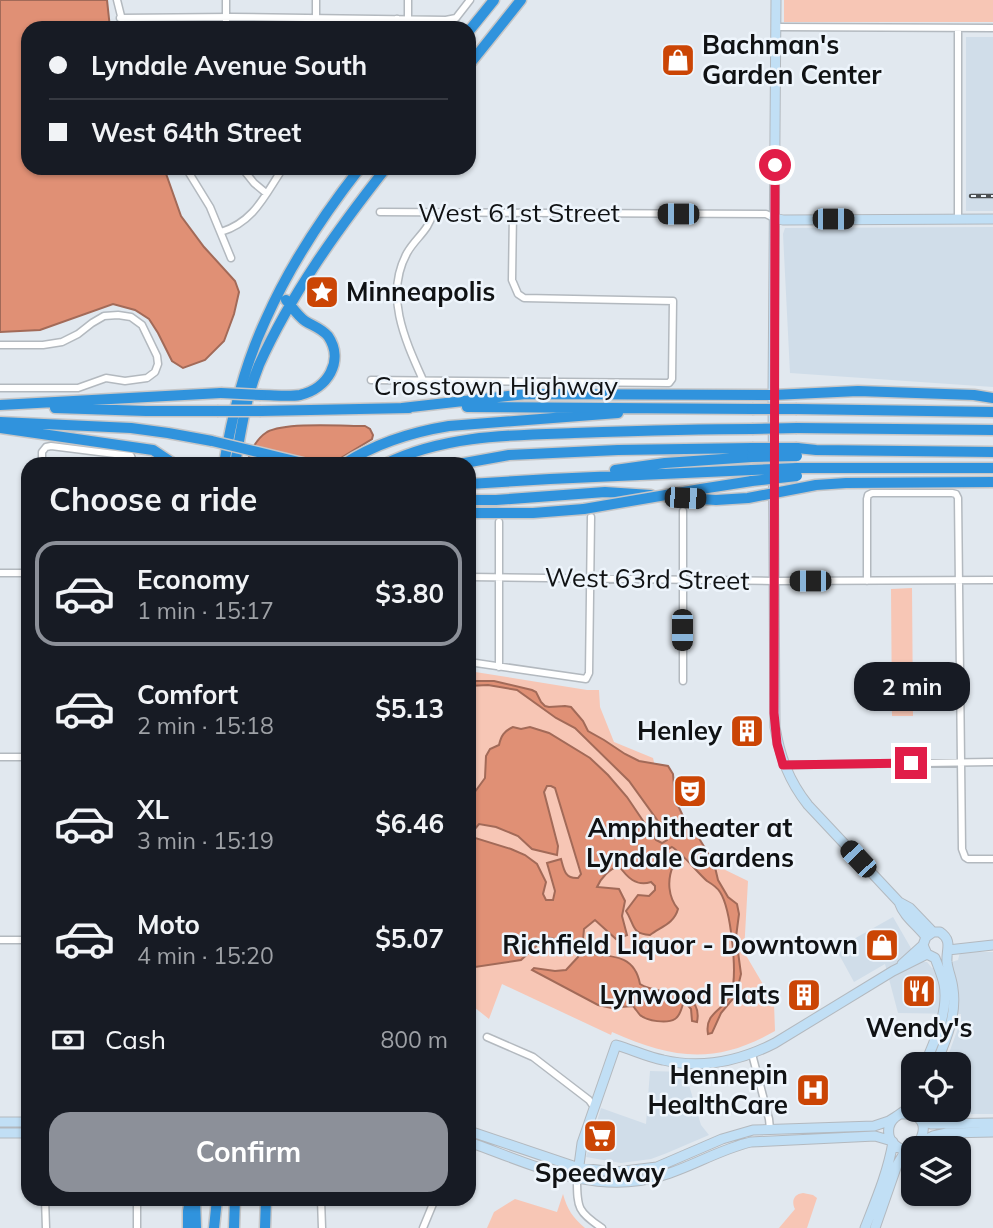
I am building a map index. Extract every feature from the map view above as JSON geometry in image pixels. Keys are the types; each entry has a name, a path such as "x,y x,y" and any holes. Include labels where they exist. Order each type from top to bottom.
{"highway":[{"path":"476,22 494,0"},
{"path":"476,56 521,0"},
{"path":"225,457 233,418 266,318 322,221 355,175"},
{"path":"236,457 248,397 274,336 290,305 381,175"},
{"path":"0,406 221,393 305,394 324,383 334,367 335,355 323,330 305,321 284,299 283,285"},
{"path":"274,336 288,324 305,321"},
{"path":"402,408 526,394 773,396 858,391 993,398"},
{"name":"Crosstown Highway","path":"0,406 146,411 638,408 993,412"},
{"path":"355,457 388,441 423,430 612,414 638,408"},
{"path":"0,422 131,428 212,441 278,457"},
{"path":"0,428 153,450 164,457"},
{"path":"402,457 423,449 471,438 513,435 797,428 993,430"},
{"path":"476,461 509,455 618,450 752,453 816,450 993,452"},
{"path":"550,479 752,453"},
{"path":"476,484 550,479 752,475 864,467 993,468"},
{"path":"476,513 587,513 701,489 752,475"},
{"path":"476,500 605,492 716,500 748,498 816,485 846,483 993,482"},
{"path":"188,1228 190,1206"},
{"path":"194,1206 197,1228"},
{"path":"214,1228 216,1206"},
{"path":"234,1228 235,1206"},
{"path":"265,1228 266,1206"}],"main road":[{"path":"776,0 773,396 774,713 777,744 783,765 797,791 899,902 910,908 929,945 944,982 944,1005 930,1052"},
{"name":"West 61st Street","path":"774,218 993,219"},
{"path":"578,1180 582,1143 615,1045 661,1060 687,1063 720,1062 752,1054 775,1043 893,971 929,945 940,932 948,948 948,970 953,985 953,1016 940,1052"},
{"path":"929,945 943,956 948,948"},
{"path":"948,948 993,945"},
{"path":"476,1133 579,1168 615,1172 657,1167 730,1136 753,1130 874,1126 899,1115"},
{"path":"865,1228 889,1162 892,1142 888,1130 892,1119 899,1115"},
{"path":"0,1122 21,1122"},
{"path":"928,1122 993,1123"},
{"path":"933,1136 993,1132"},
{"path":"0,1133 21,1133"},
{"path":"476,1144 578,1180 599,1182 639,1181 671,1173 736,1145 751,1142 875,1136 901,1147"},
{"path":"873,1228 901,1158"},
{"path":"873,1228 874,1205"}],"street":[{"path":"117,0 121,21"},
{"path":"226,0 226,21"},
{"path":"316,0 316,18"},
{"path":"408,0 408,19"},
{"path":"120,18 446,20 456,18 470,0"},
{"path":"776,27 993,28"},
{"path":"958,28 958,219"},
{"path":"190,175 209,207 231,258"},
{"path":"248,175 266,194"},
{"path":"221,232 244,222 253,214 278,175"},
{"name":"West 61st Street","path":"380,212 766,214 774,218"},
{"path":"423,380 401,324 396,296 397,281 406,254 429,226 433,212"},
{"path":"372,380 669,383 672,379 673,302 524,298 518,294 512,280 513,212"},
{"path":"0,345 62,342 104,316 118,315 131,317 142,326 157,356 158,364 155,372 147,378 125,381 106,377 78,388 0,388"},
{"path":"42,457 46,447 51,446 131,457"},
{"path":"867,581 868,495 956,494 961,849 965,858 993,859"},
{"path":"682,511 683,681"},
{"path":"476,663 586,679 589,673 590,579 587,513"},
{"path":"499,522 499,667"},
{"path":"0,573 21,573"},
{"name":"West 63rd Street","path":"476,578 993,580"},
{"path":"0,757 21,757"},
{"path":"783,765 993,762"},
{"path":"0,940 21,940"},
{"path":"488,1037 533,1057 589,1100 594,1107"},
{"path":"752,1054 770,1129"},
{"path":"578,1180 580,1209 602,1228"},
{"path":"46,1206 46,1228"},
{"path":"137,1206 137,1228"},
{"path":"321,1206 322,1228"},
{"path":"423,1228 432,1206"}],"shaded area":[{"path":"0,0 107,0 109,21 21,21 21,175 166,175 181,216 204,247 235,281 239,292 234,314 224,341 205,360 183,368 172,361 149,319 135,310 113,304 40,330 0,332"},
{"path":"784,0 993,0 993,22 784,22"},
{"path":"966,37 993,37 993,211 966,211"},
{"path":"993,227 993,387 790,373 783,234 785,228"},
{"path":"314,425 365,426 373,435 372,439 342,457 250,457 260,438 267,432"},
{"path":"912,588 913,716 892,716 891,589"},
{"path":"476,672 599,690 600,707 614,742 653,758 674,845 748,881 744,952 774,1003 775,1031 733,1049 713,1053 675,1053 612,1032 611,1035 502,984 489,1019 476,1009"},
{"path":"476,681 494,681 532,690 545,706 571,707 588,731 625,754 639,761 668,766 673,774 675,799 682,814 714,863 718,880 728,897 737,904 739,914 736,937 741,974 736,995 721,1013 712,1033 708,1034 709,1021 728,999 733,985 733,958 727,912 719,890 672,847 665,851 665,854 673,866 670,888 678,909 673,918 650,935 636,931 626,911 638,895 649,896 655,886 651,882 632,880 619,866 606,874 597,887 619,889 625,901 622,916 627,935 616,939 595,920 584,929 583,940 592,954 616,957 629,963 634,968 640,984 678,994 694,1003 697,1022 692,1021 691,1009 686,1003 675,1019 662,1022 652,1020 640,1015 633,1006 616,1009 598,1005 532,970 566,970 578,957 578,951 561,941 546,937 521,960 476,967 476,838 511,849 537,864 546,882 543,894 546,900 553,900 555,891 547,863 561,859 568,875 578,878 581,874 555,788 551,786 547,786 544,792 558,846 557,855 532,849 518,836 496,827 479,824 476,828 476,790 485,778 486,756 490,749 499,745 503,734 513,727 530,727 549,733 590,758 627,797 656,840 662,843 667,840 665,831 629,781 575,728 517,690 476,686"},
{"path":"893,917 919,962 927,962 932,968 958,960 960,952 993,952 993,1114 971,1114 971,1052 949,1052 961,1014 898,1013 885,964 854,982 836,949"},
{"path":"650,1071 685,1072 701,1125 709,1135 651,1159 621,1163 586,1157 601,1108 646,1124"},
{"path":"803,1193 817,1198 807,1228 779,1228 795,1209 795,1196"},
{"path":"563,1194 571,1213 585,1228 487,1228 494,1212 515,1199 557,1212"}],"railway":[{"path":"971,196 993,196"}],"place":[{"name":"Bachman's Garden Center","path":"678,60"},
{"name":"Minneapolis","path":"322,292"},
{"name":"Henley","path":"747,731"},
{"name":"Amphitheater at Lyndale Gardens","path":"690,791"},
{"name":"Richfield Liquor - Downtown","path":"882,945"},
{"name":"Wendy's","path":"919,991"},
{"name":"Lynwood Flats","path":"804,995"},
{"name":"Hennepin HealthCare","path":"813,1090"},
{"name":"Speedway","path":"600,1136"}],"route":[{"path":"775,165 774,713 777,744 783,765 911,763"}]}
